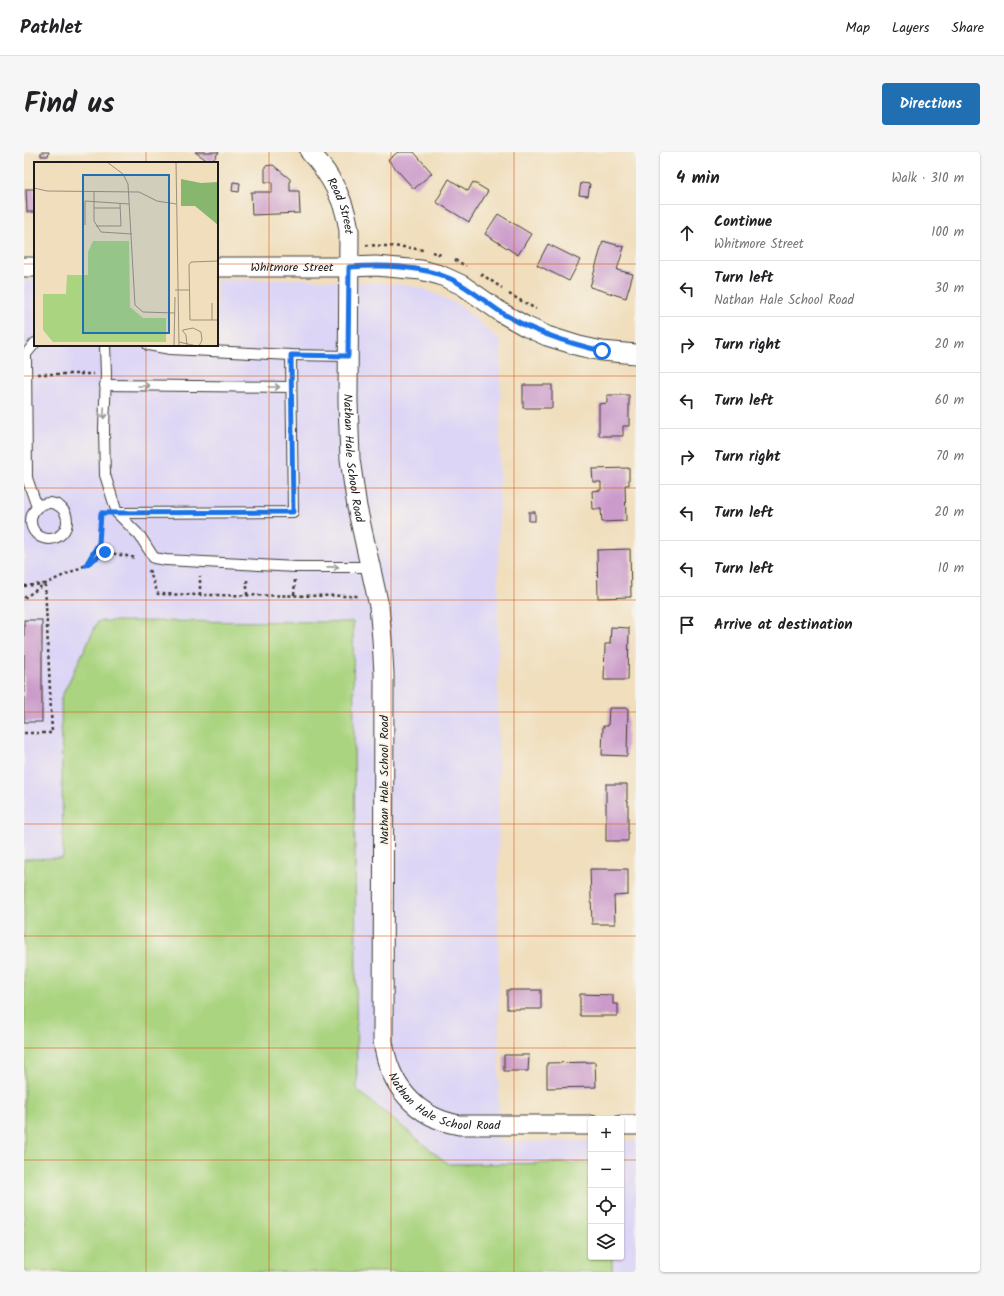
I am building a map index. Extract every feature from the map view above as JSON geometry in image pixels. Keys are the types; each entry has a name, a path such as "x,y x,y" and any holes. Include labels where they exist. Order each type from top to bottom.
{"street":[{"name":"Read Street","path":"310,152 330,177 339,192 347,218 349,231 349,267"},
{"name":"Whitmore Street","path":"218,267 376,266 421,270 440,275 462,285 502,313 525,326 548,336 579,346 602,351 636,354"},
{"name":"Nathan Hale School Road","path":"349,267 348,401 350,459 357,507 379,606 384,674 384,1041 388,1065 399,1087 411,1102 425,1113 451,1124 588,1125"},
{"path":"624,1125 636,1125"}],"lane":[{"path":"34,344 26,354 27,478 37,507"},
{"path":"105,346 105,475 117,513 140,536 154,558 166,560 296,567 370,567"},
{"path":"154,346 170,349 291,355 348,356"},
{"path":"117,513 293,512 291,355"},
{"path":"105,386 291,387"}],"path":[{"path":"26,374 106,374"},
{"path":"86,565 99,543 101,513 117,513"},
{"path":"24,598 45,584 86,565 105,552 138,558"},
{"path":"200,562 200,595"},
{"path":"246,596 247,564"},
{"path":"147,566 158,594 359,596"},
{"path":"24,586 45,584"},
{"path":"24,733 52,733 45,584"}],"shaded area":[{"path":"300,279 398,284 422,288 458,304 501,342 498,613 499,1142 588,1141 588,1260 624,1260 624,1141 636,1141 636,1272 24,1272 24,280 34,280 34,346 218,346 218,280"}],"green space":[{"path":"98,621 353,622 357,1090 448,1164 588,1163 588,1260 612,1260 612,1272 24,1272 24,859 63,858 61,698"}],"building":[{"path":"41,152 49,152 48,156 41,156"},
{"path":"195,152 219,152 212,162"},
{"path":"398,152 414,152 432,173 414,189 388,160"},
{"path":"273,165 290,179 290,191 299,191 300,213 252,215 251,192 272,192 272,182 265,182 265,166"},
{"path":"449,179 468,191 473,182 488,191 469,222 436,202"},
{"path":"233,182 240,183 239,192 232,191"},
{"path":"581,183 590,184 588,196 579,195"},
{"path":"26,189 34,189 34,212 27,212"},
{"path":"498,214 531,234 518,255 485,234"},
{"path":"603,241 624,247 617,270 633,274 626,298 590,287"},
{"path":"548,244 580,260 569,281 537,265"},
{"path":"523,385 552,385 552,408 523,408"},
{"path":"607,395 629,395 629,426 623,426 623,436 599,436 599,404 607,403"},
{"path":"629,468 629,485 625,485 626,521 602,522 601,509 593,509 592,491 601,490 601,482 593,482 592,469"},
{"path":"529,512 535,512 535,521 529,521"},
{"path":"630,549 631,597 598,598 597,550"},
{"path":"24,620 42,620 42,722 24,722"},
{"path":"611,627 629,628 628,680 604,680 605,644 610,644"},
{"path":"609,708 628,708 627,756 602,755 603,726 608,726"},
{"path":"606,784 627,784 628,841 606,841"},
{"path":"590,869 628,869 628,895 614,896 615,924 592,924"},
{"path":"507,990 541,990 541,1009 507,1009"},
{"path":"580,994 613,995 613,1004 618,1004 618,1016 580,1016"},
{"path":"504,1055 529,1055 528,1071 504,1071"},
{"path":"595,1062 596,1087 547,1088 547,1063"}],"route":[{"path":"105,552 86,565 99,543 101,513 293,512 291,355 348,356 349,267 376,266 421,270 440,275 462,285 502,313 525,326 548,336 579,346 602,351"}]}
